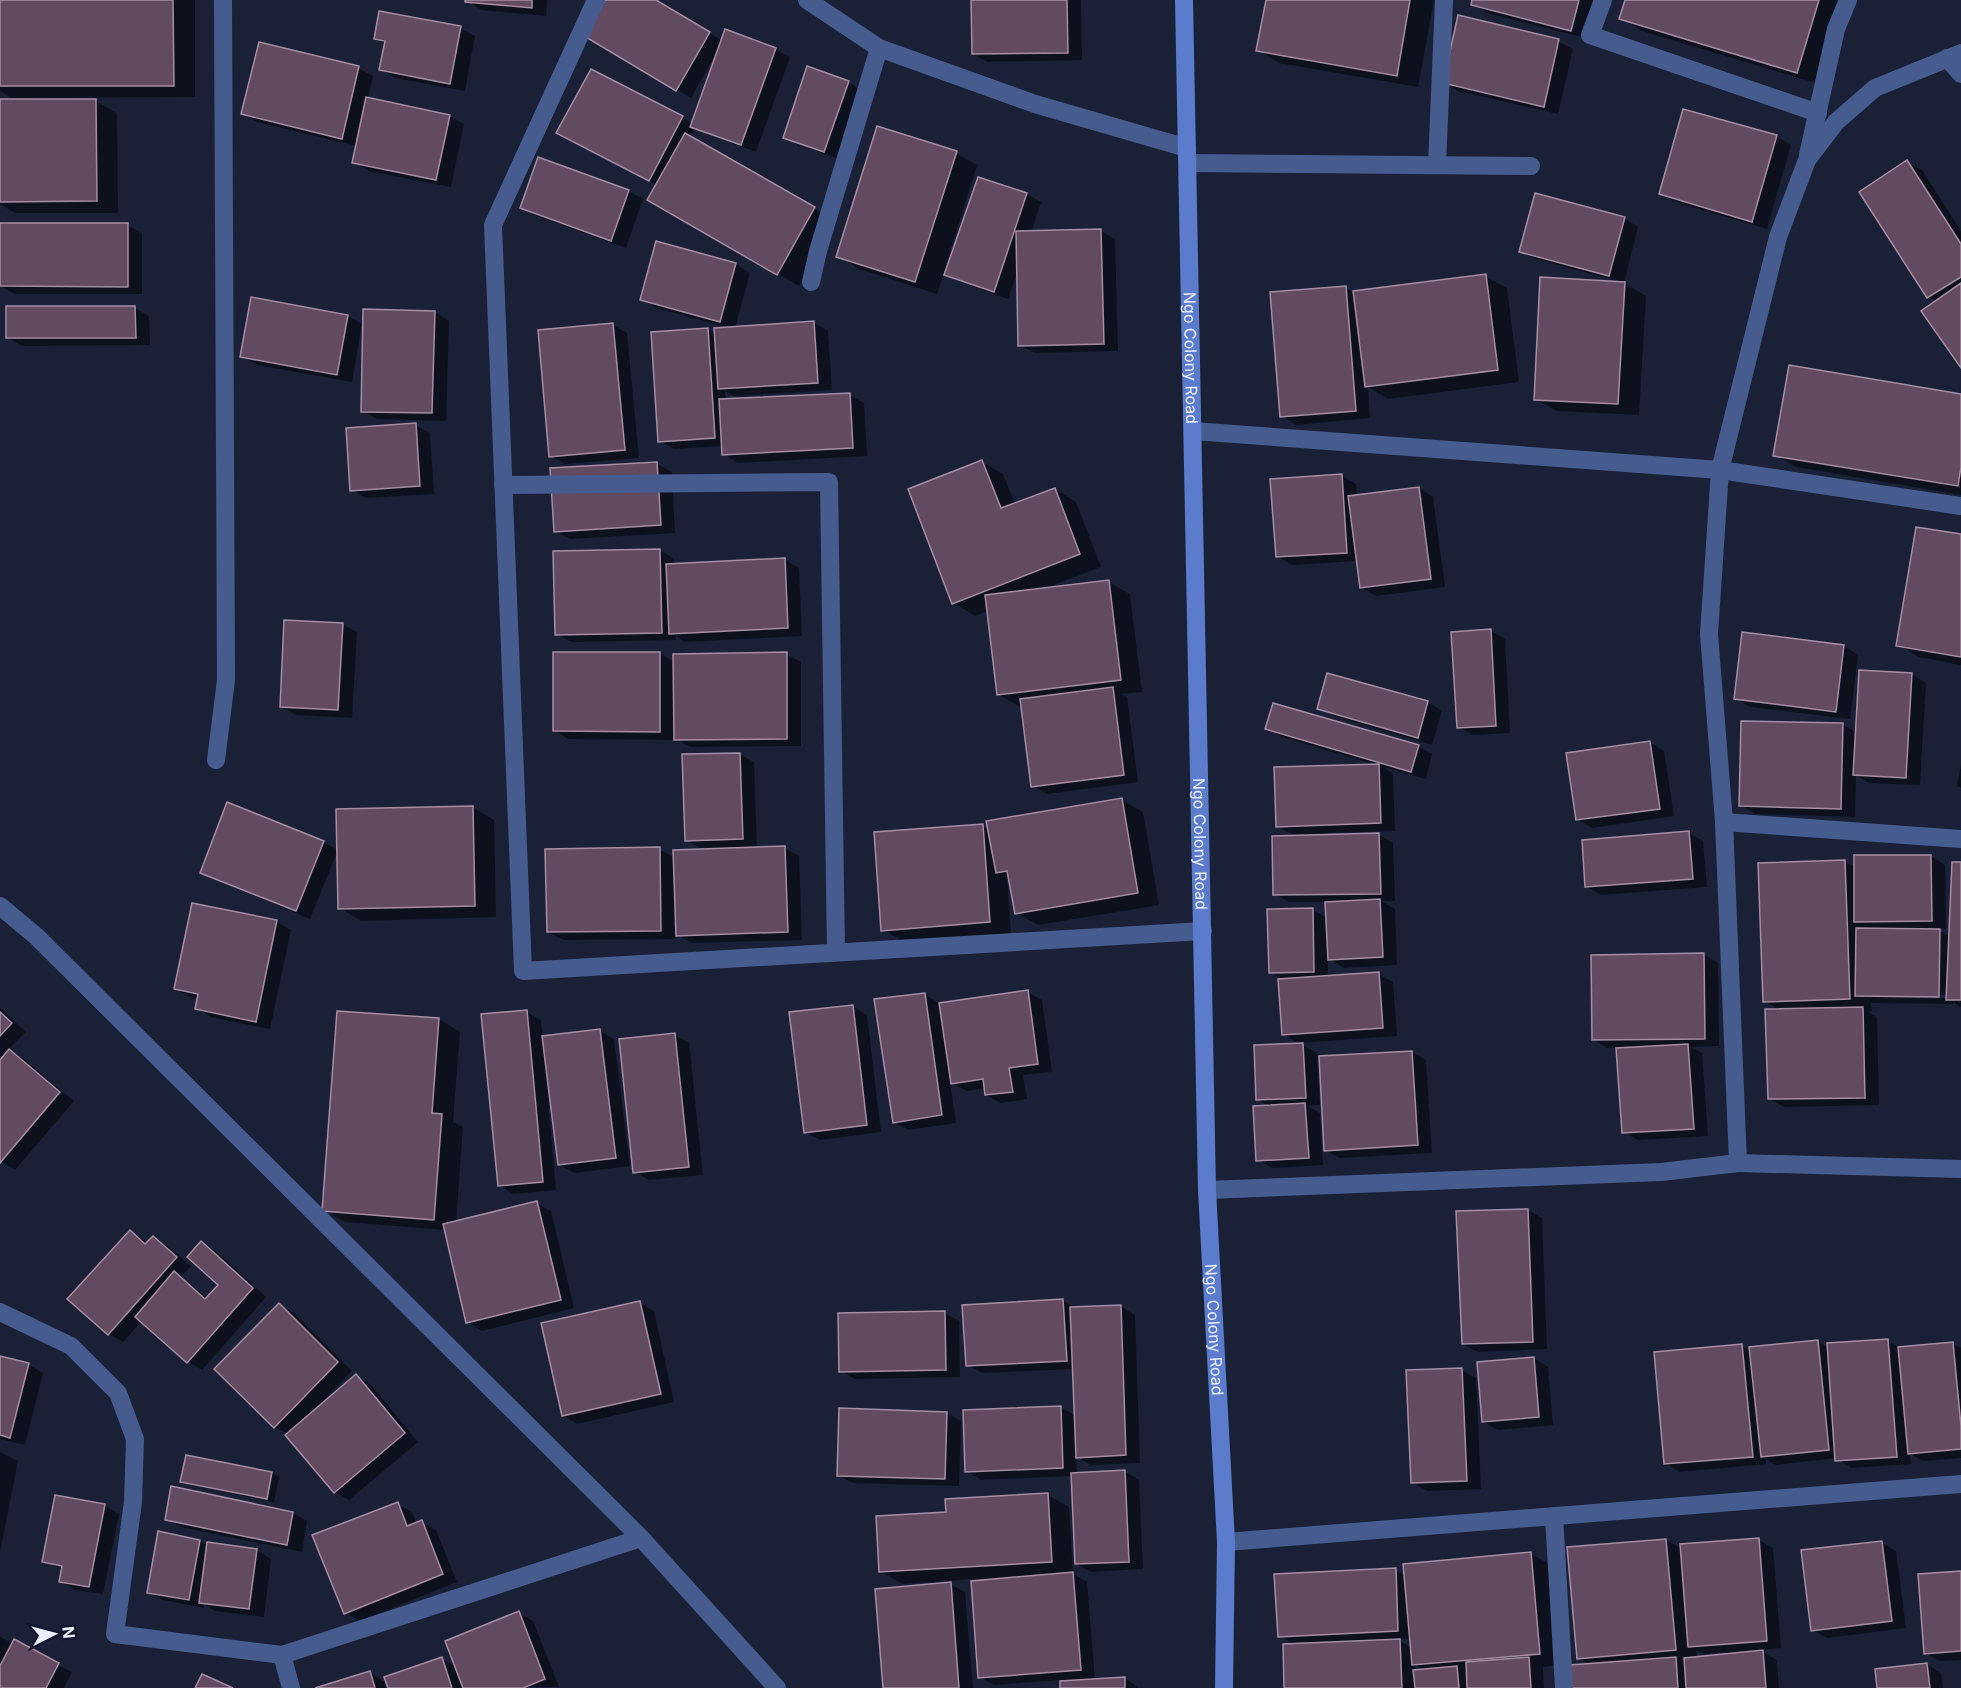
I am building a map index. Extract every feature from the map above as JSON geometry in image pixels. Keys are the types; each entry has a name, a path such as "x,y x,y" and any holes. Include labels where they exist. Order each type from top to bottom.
{"street":[{"path":"216,760 226,680 223,0"},
{"path":"596,0 493,225 523,971 1203,931"},
{"path":"807,0 879,48 1187,155 1437,165 1531,166"},
{"name":"Ngo Colony Road","path":"1184,0 1207,1190 1226,1542 1224,1688"},
{"path":"1437,165 1444,0"},
{"path":"1603,0 1590,35 1818,113"},
{"path":"1738,1163 1724,822 1709,634 1720,470 1778,237 1807,160 1836,29 1848,0"},
{"path":"811,282 818,251 879,48"},
{"path":"1807,160 1836,122 1875,88 1954,55 1961,74"},
{"path":"1193,431 1720,470 1961,506"},
{"path":"503,484 830,482 836,952"},
{"path":"1724,822 1961,839"},
{"path":"0,906 36,936 641,1538 777,1688"},
{"path":"1207,1190 1661,1172 1738,1163 1961,1169"},
{"path":"0,1312 71,1346 118,1393 132,1430 135,1439 134,1502 115,1634 282,1655 641,1538"},
{"path":"1226,1542 1961,1484"},
{"path":"1554,1516 1564,1688"},
{"path":"282,1655 291,1688"}],"building":[{"path":"0,0 173,0 174,86 0,86"},
{"path":"465,0 532,0 532,8 465,2"},
{"path":"605,0 656,0 710,32 676,91 584,36"},
{"path":"971,0 1067,0 1068,53 972,54"},
{"path":"1266,0 1410,0 1397,76 1256,51"},
{"path":"1472,0 1579,0 1571,31 1471,5"},
{"path":"1625,0 1819,0 1797,73 1619,19"},
{"path":"379,11 461,26 450,84 379,70 385,41 374,39"},
{"path":"1458,15 1559,39 1544,107 1443,83"},
{"path":"725,29 776,48 741,145 690,127"},
{"path":"259,42 359,66 342,139 241,114"},
{"path":"807,66 849,81 824,152 783,138"},
{"path":"591,69 683,116 649,181 556,133"},
{"path":"366,97 450,115 436,180 352,163"},
{"path":"0,99 96,99 97,201 0,202"},
{"path":"1683,109 1777,135 1752,222 1659,194"},
{"path":"877,126 957,151 915,282 836,257"},
{"path":"685,133 815,207 777,275 647,200"},
{"path":"538,157 629,190 611,241 520,208"},
{"path":"1907,160 1961,244 1961,277 1927,298 1859,192"},
{"path":"978,177 1027,193 994,292 944,275"},
{"path":"1535,193 1625,217 1609,276 1519,252"},
{"path":"0,223 128,223 128,287 0,286"},
{"path":"1101,229 1104,344 1018,346 1016,231"},
{"path":"656,241 736,263 720,322 640,300"},
{"path":"1486,274 1498,370 1365,387 1353,291"},
{"path":"1540,277 1625,282 1618,404 1534,400"},
{"path":"1961,283 1961,368 1921,311"},
{"path":"1346,286 1356,411 1280,417 1270,292"},
{"path":"251,297 348,315 337,375 240,357"},
{"path":"6,306 135,306 136,338 6,338"},
{"path":"363,309 435,311 432,413 361,412"},
{"path":"814,321 818,383 718,389 714,328"},
{"path":"613,323 625,450 549,457 538,330"},
{"path":"708,328 715,438 658,442 651,332"},
{"path":"1789,365 1961,394 1961,467 1958,486 1773,456"},
{"path":"850,393 853,448 722,455 719,399"},
{"path":"416,423 420,486 350,491 346,428"},
{"path":"982,460 1001,508 1055,488 1080,554 952,604 908,489"},
{"path":"657,462 661,525 554,532 550,468"},
{"path":"1342,474 1347,553 1276,557 1270,479"},
{"path":"1419,487 1431,579 1360,588 1348,496"},
{"path":"1916,527 1961,534 1961,657 1896,646"},
{"path":"660,549 662,633 555,635 553,551"},
{"path":"785,558 788,628 669,634 666,564"},
{"path":"1109,580 1121,680 997,695 985,595"},
{"path":"284,620 343,623 338,710 280,707"},
{"path":"1491,629 1496,726 1457,728 1451,632"},
{"path":"1742,632 1844,645 1836,712 1734,699"},
{"path":"553,652 660,652 660,732 553,731"},
{"path":"787,652 787,739 674,740 673,654"},
{"path":"1859,670 1912,673 1906,778 1853,775"},
{"path":"1327,673 1428,701 1418,738 1317,709"},
{"path":"1113,687 1124,775 1031,787 1020,699"},
{"path":"1273,703 1419,745 1411,772 1265,729"},
{"path":"1741,721 1843,723 1841,809 1739,806"},
{"path":"1650,741 1660,809 1576,820 1566,753"},
{"path":"740,753 743,839 685,841 682,754"},
{"path":"1379,764 1381,823 1276,827 1274,767"},
{"path":"1122,798 1138,893 1015,914 1007,871 996,873 986,821"},
{"path":"227,802 324,841 296,911 200,873"},
{"path":"473,806 475,906 338,909 336,809"},
{"path":"983,824 990,922 881,931 874,832"},
{"path":"1689,831 1693,879 1585,887 1582,840"},
{"path":"1379,833 1381,894 1273,895 1272,836"},
{"path":"785,846 788,932 676,936 673,850"},
{"path":"660,847 661,931 547,932 545,849"},
{"path":"1854,855 1931,855 1932,921 1854,922"},
{"path":"1845,860 1850,999 1763,1002 1758,863"},
{"path":"1952,862 1961,862 1961,1000 1946,1000"},
{"path":"1380,899 1383,957 1328,960 1325,902"},
{"path":"192,903 277,920 256,1022 195,1009 198,994 174,989"},
{"path":"1313,908 1314,972 1269,973 1267,909"},
{"path":"1856,928 1940,929 1939,997 1855,996"},
{"path":"1704,953 1705,1039 1592,1040 1591,955"},
{"path":"1379,972 1383,1028 1282,1035 1278,979"},
{"path":"1028,990 1038,1064 1009,1068 1013,1092 985,1095 983,1079 951,1084 939,1003"},
{"path":"925,993 942,1115 893,1123 874,999"},
{"path":"853,1005 867,1125 804,1133 789,1012"},
{"path":"1863,1007 1865,1098 1768,1099 1765,1009"},
{"path":"527,1010 543,1182 498,1186 481,1014"},
{"path":"337,1011 439,1018 432,1113 442,1114 434,1220 322,1211"},
{"path":"0,1012 12,1023 0,1036"},
{"path":"600,1029 616,1158 558,1165 542,1036"},
{"path":"675,1033 689,1167 633,1173 619,1039"},
{"path":"1303,1043 1306,1098 1256,1100 1254,1045"},
{"path":"1688,1044 1694,1129 1622,1133 1616,1048"},
{"path":"9,1049 60,1092 0,1163 0,1060"},
{"path":"1412,1051 1418,1145 1324,1151 1319,1056"},
{"path":"1305,1103 1309,1158 1256,1161 1253,1106"},
{"path":"537,1201 561,1300 466,1323 443,1224"},
{"path":"1528,1209 1533,1342 1462,1344 1456,1211"},
{"path":"130,1230 145,1244 153,1236 177,1257 108,1335 67,1299"},
{"path":"201,1241 253,1288 187,1363 135,1317 174,1271 205,1299 218,1285 187,1257"},
{"path":"1063,1299 1067,1361 966,1366 962,1305"},
{"path":"640,1301 661,1394 562,1416 541,1323"},
{"path":"279,1303 338,1362 274,1428 214,1369"},
{"path":"1121,1305 1126,1455 1076,1458 1070,1307"},
{"path":"945,1311 946,1370 839,1372 838,1313"},
{"path":"1888,1339 1897,1457 1835,1461 1827,1343"},
{"path":"1818,1340 1829,1450 1761,1457 1749,1347"},
{"path":"1953,1342 1961,1449 1908,1454 1898,1347"},
{"path":"1742,1344 1753,1457 1664,1464 1654,1352"},
{"path":"0,1356 29,1363 10,1438 0,1435"},
{"path":"1534,1357 1539,1417 1482,1422 1477,1362"},
{"path":"1462,1368 1467,1481 1411,1483 1406,1370"},
{"path":"356,1374 405,1433 334,1493 285,1435"},
{"path":"1061,1406 1063,1468 965,1472 963,1410"},
{"path":"839,1408 947,1412 945,1479 837,1476"},
{"path":"186,1455 272,1472 267,1499 180,1482"},
{"path":"1125,1470 1129,1562 1075,1564 1071,1473"},
{"path":"171,1486 293,1512 287,1545 165,1520"},
{"path":"1048,1493 1052,1562 879,1572 876,1516 946,1512 945,1499"},
{"path":"55,1495 105,1504 89,1587 59,1582 62,1566 42,1562"},
{"path":"398,1502 407,1526 422,1520 443,1574 344,1614 312,1535"},
{"path":"158,1531 200,1540 189,1600 147,1593"},
{"path":"1759,1538 1767,1641 1688,1647 1680,1544"},
{"path":"1666,1539 1676,1650 1577,1659 1567,1547"},
{"path":"1882,1541 1892,1621 1811,1631 1801,1550"},
{"path":"207,1542 257,1549 249,1609 199,1603"},
{"path":"1531,1552 1540,1654 1412,1665 1403,1564"},
{"path":"1396,1568 1398,1631 1278,1637 1274,1574"},
{"path":"1961,1571 1961,1651 1924,1654 1918,1574"},
{"path":"1073,1572 1081,1670 978,1678 971,1581"},
{"path":"951,1582 959,1688 883,1688 875,1589"},
{"path":"519,1611 545,1679 523,1688 463,1688 445,1641"},
{"path":"14,1639 59,1663 46,1688 0,1688 0,1666"},
{"path":"1400,1639 1402,1688 1284,1688 1283,1644"},
{"path":"1763,1650 1766,1688 1686,1688 1684,1658"},
{"path":"442,1657 452,1688 388,1688 384,1677"},
{"path":"1529,1657 1531,1688 1467,1688 1466,1662"},
{"path":"1676,1657 1678,1688 1572,1688 1570,1665"},
{"path":"1927,1663 1930,1688 1877,1688 1875,1669"},
{"path":"1457,1666 1459,1688 1415,1688 1413,1670"},
{"path":"370,1671 375,1688 315,1688"},
{"path":"202,1674 233,1688 195,1688"},
{"path":"1125,1677 1125,1688 1060,1688 1060,1681"}]}
